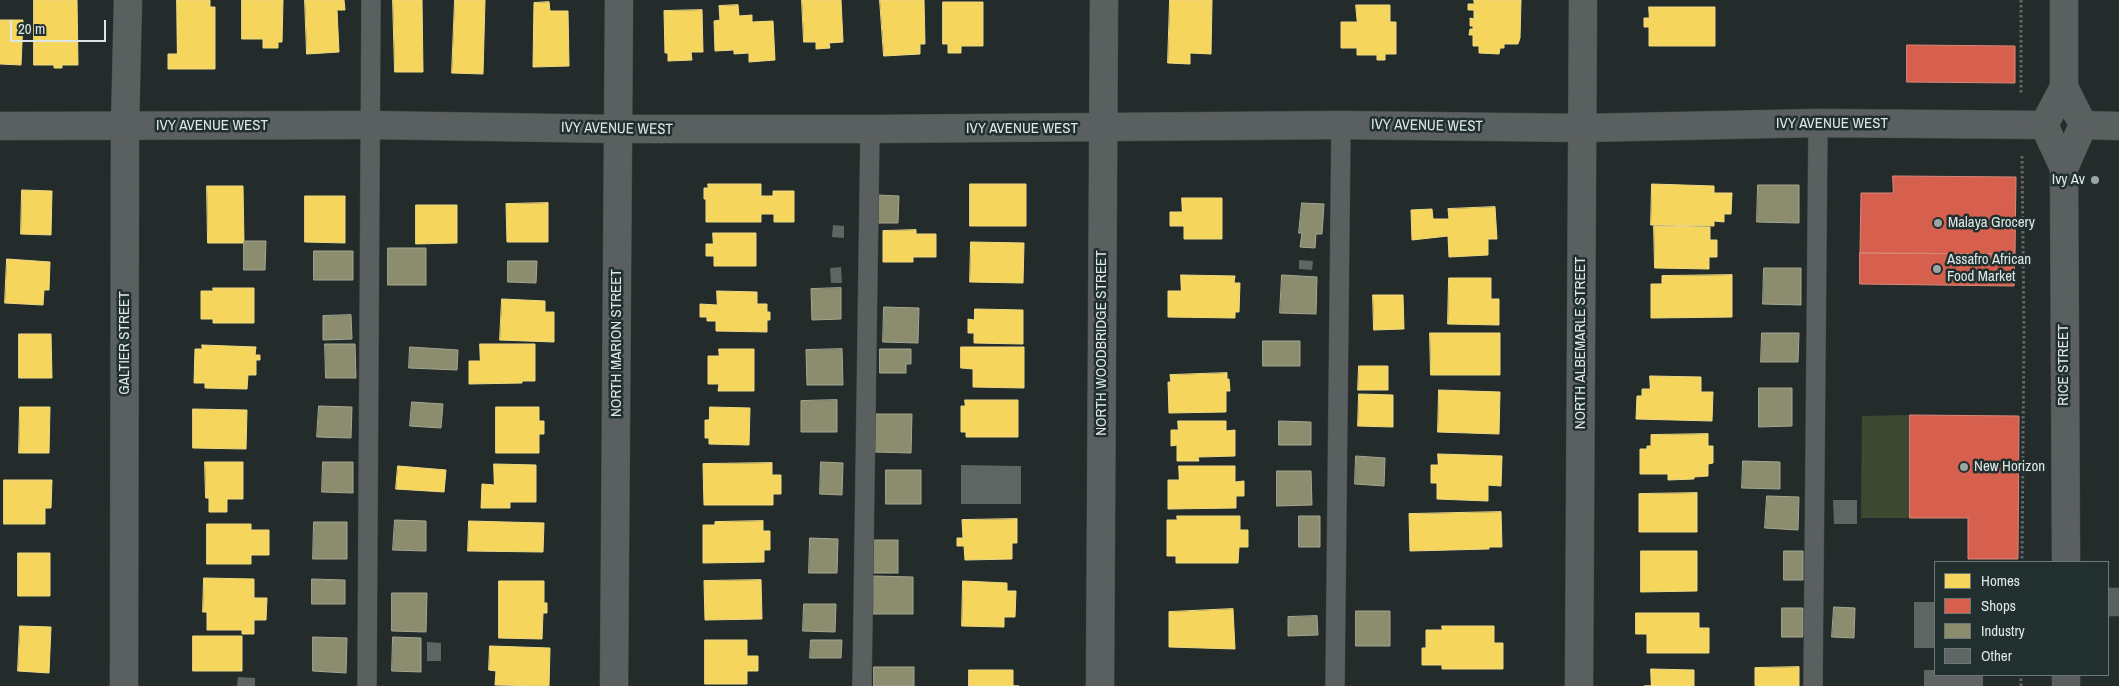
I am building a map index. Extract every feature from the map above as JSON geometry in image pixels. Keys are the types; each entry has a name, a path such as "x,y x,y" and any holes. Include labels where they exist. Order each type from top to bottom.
{"street":[{"name":"GALTIER STREET","path":"124,686 125,126 128,0"},
{"name":"NORTH MARION STREET","path":"614,686 619,0"},
{"name":"NORTH WOODBRIDGE STREET","path":"1100,686 1104,0"},
{"name":"NORTH ALBEMARLE STREET","path":"1579,686 1583,0"},
{"path":"2064,0 2064,87 2084,125 2119,126"},
{"path":"2034,125 2064,87"},
{"name":"IVY AVENUE WEST","path":"0,126 372,125 618,129 1104,129 1340,126 1583,128 1818,123 2034,125"},
{"name":"RICE STREET","path":"2034,125 2064,168"},
{"name":"RICE STREET","path":"2066,561 2064,168 2084,125"}],"lane":[{"path":"367,686 372,0"},
{"path":"1813,686 1818,123"},
{"path":"1336,686 1340,126"},
{"path":"862,686 870,129"}],"path":[{"path":"2021,0 2021,86 2034,125 2022,561"}],"green space":[{"path":"1910,415 1910,518 1861,518 1862,416"}],"building: Homes":[{"path":"34,0 77,0 78,65 62,65 62,68 54,68 54,65 34,65"},
{"path":"177,0 210,0 210,7 215,7 215,69 168,69 168,54 177,54"},
{"path":"242,0 283,0 282,42 278,42 278,48 263,48 263,39 242,39"},
{"path":"305,0 344,0 345,10 337,10 339,52 307,54"},
{"path":"393,0 422,0 423,72 395,72"},
{"path":"455,0 485,0 483,74 452,73"},
{"path":"802,0 841,0 843,42 829,43 830,48 816,49 816,42 804,42"},
{"path":"880,0 924,0 925,44 920,44 920,54 884,56"},
{"path":"1170,0 1212,0 1211,54 1190,53 1190,64 1168,63"},
{"path":"1474,0 1521,0 1520,38 1518,44 1504,44 1504,48 1500,48 1499,54 1479,53 1479,46 1473,46 1473,35 1469,35 1470,29 1473,29 1473,26 1470,26 1470,18 1474,19 1474,10 1468,10 1468,4 1474,4"},
{"path":"549,2 550,11 568,11 569,66 533,67 534,3"},
{"path":"943,2 983,2 983,46 961,46 961,53 948,53 948,44 943,44"},
{"path":"738,5 739,16 752,15 752,22 773,21 775,60 749,62 749,53 734,54 734,50 715,51 714,21 720,20 719,6"},
{"path":"1356,5 1390,5 1390,22 1396,22 1396,54 1385,54 1385,60 1377,60 1377,55 1357,55 1357,48 1341,48 1341,22 1357,22"},
{"path":"1649,7 1715,7 1715,46 1649,46 1649,27 1644,27 1644,18 1649,18"},
{"path":"702,10 703,52 691,52 692,60 668,61 668,53 665,53 664,11"},
{"path":"0,20 23,20 21,65 0,64"},
{"path":"708,184 761,184 761,196 773,196 773,191 794,191 794,222 774,222 774,214 761,214 761,222 706,222 704,188 708,188"},
{"path":"970,184 1026,184 1026,226 970,226"},
{"path":"1652,184 1714,186 1714,193 1732,193 1731,214 1724,214 1724,222 1714,221 1714,226 1651,225"},
{"path":"207,186 243,186 244,243 208,243"},
{"path":"22,190 52,191 51,235 21,234"},
{"path":"305,196 345,196 345,243 305,242"},
{"path":"1182,198 1222,198 1222,239 1184,239 1184,226 1170,226 1170,212 1182,212"},
{"path":"548,203 548,242 507,242 506,204"},
{"path":"416,205 457,205 457,243 416,244"},
{"path":"1495,207 1497,239 1488,239 1488,255 1449,257 1448,236 1412,240 1411,210 1432,209 1433,219 1449,219 1448,209"},
{"path":"1654,226 1710,227 1710,240 1717,240 1717,257 1709,257 1709,269 1655,268"},
{"path":"916,230 916,234 936,234 936,257 913,257 913,262 883,262 883,231"},
{"path":"713,233 756,233 756,266 714,266 714,256 706,256 706,244 713,244"},
{"path":"971,242 1024,243 1023,283 970,282"},
{"path":"7,259 50,262 49,290 44,290 43,305 5,303"},
{"path":"1181,275 1235,276 1234,283 1240,283 1239,312 1235,312 1235,318 1168,317 1168,291 1181,291"},
{"path":"1732,275 1732,317 1651,318 1651,284 1662,284 1662,276"},
{"path":"1449,278 1491,278 1491,299 1499,299 1499,325 1448,324"},
{"path":"213,288 254,288 254,323 213,323 213,319 201,319 201,291 213,291"},
{"path":"717,291 757,292 757,304 767,304 767,312 770,312 770,320 767,320 767,332 716,331 716,321 707,321 707,317 700,317 700,304 717,305"},
{"path":"1373,295 1403,295 1404,329 1374,330"},
{"path":"502,299 545,301 545,312 554,312 554,342 500,340"},
{"path":"975,309 1023,310 1023,344 974,343 974,333 968,333 968,319 974,320"},
{"path":"1430,333 1500,333 1500,375 1431,375"},
{"path":"19,334 51,334 52,378 19,378"},
{"path":"480,344 535,344 535,381 469,384 469,361 480,361"},
{"path":"202,345 256,347 255,355 260,355 260,360 256,360 256,375 248,375 247,389 205,388 205,383 194,383 195,349 202,349"},
{"path":"961,347 1024,347 1024,388 973,387 973,369 961,368"},
{"path":"719,349 754,349 754,391 718,391 719,384 708,384 708,356 719,356"},
{"path":"1359,366 1388,366 1388,390 1358,390"},
{"path":"1227,373 1230,391 1226,391 1226,412 1169,413 1168,382 1171,382 1170,375"},
{"path":"1650,376 1701,377 1701,392 1713,392 1712,421 1636,419 1637,396 1642,396 1642,389 1650,389"},
{"path":"1439,390 1500,392 1499,434 1438,432"},
{"path":"1359,394 1393,395 1393,427 1358,426"},
{"path":"965,400 1018,400 1018,437 966,437 966,432 961,432 961,406 965,406"},
{"path":"20,407 50,407 49,453 19,453"},
{"path":"496,407 539,407 539,421 544,421 544,434 539,434 539,453 496,453"},
{"path":"710,407 750,408 749,445 709,444 709,438 705,438 705,420 709,420"},
{"path":"193,409 247,410 246,449 193,448"},
{"path":"1178,421 1226,421 1226,431 1235,430 1235,456 1198,457 1199,461 1177,461 1177,445 1171,446 1171,430 1178,430"},
{"path":"1708,434 1708,446 1713,446 1713,463 1708,464 1708,476 1694,477 1694,479 1668,480 1668,474 1640,474 1640,449 1647,449 1647,446 1651,446 1651,435"},
{"path":"1438,454 1502,456 1501,486 1488,485 1488,501 1437,499 1437,483 1431,483 1431,465 1438,465"},
{"path":"205,462 243,462 243,499 227,499 227,512 209,512 209,498 206,498"},
{"path":"772,463 772,475 781,475 781,494 773,494 773,505 704,505 703,464"},
{"path":"494,464 536,465 536,502 510,502 510,508 481,508 482,484 494,485"},
{"path":"398,466 446,470 444,492 396,489"},
{"path":"1179,466 1235,466 1235,482 1244,481 1244,496 1236,496 1236,508 1168,509 1168,480 1179,480"},
{"path":"4,480 52,480 51,508 45,508 45,524 4,524"},
{"path":"1697,493 1697,532 1639,532 1639,494"},
{"path":"1501,512 1502,547 1410,551 1409,514"},
{"path":"1177,516 1240,516 1240,530 1248,530 1248,547 1239,547 1238,563 1176,563 1176,556 1167,556 1167,520 1177,520"},
{"path":"1017,519 1017,543 1012,543 1012,559 965,560 964,546 957,546 957,538 963,538 962,520"},
{"path":"469,521 544,523 543,552 468,551"},
{"path":"763,521 763,531 770,531 770,550 764,550 764,562 703,563 703,525 715,525 715,522"},
{"path":"207,524 251,524 251,530 269,530 269,555 251,555 251,564 207,564"},
{"path":"1641,551 1697,551 1697,591 1641,592"},
{"path":"18,553 50,553 50,596 18,596"},
{"path":"204,578 254,579 254,598 267,598 266,620 254,620 254,634 242,634 242,630 207,630 207,612 203,612"},
{"path":"761,580 762,619 705,620 704,581"},
{"path":"499,581 544,581 544,603 547,603 547,613 543,613 542,639 499,638"},
{"path":"963,581 1007,583 1007,591 1016,591 1015,617 1004,617 1004,627 962,626"},
{"path":"1233,609 1235,649 1169,647 1169,612"},
{"path":"1636,613 1699,613 1699,628 1709,628 1709,653 1647,653 1647,634 1636,634"},
{"path":"20,626 51,627 49,673 18,671"},
{"path":"1442,626 1494,626 1494,643 1503,643 1503,669 1442,669 1442,665 1422,665 1422,648 1426,648 1426,630 1442,630"},
{"path":"193,636 242,636 242,671 193,671"},
{"path":"705,640 747,640 747,656 758,656 758,671 747,671 747,684 705,684"},
{"path":"490,646 550,648 549,686 495,685 496,671 489,670"},
{"path":"1799,667 1799,686 1755,686 1755,668"},
{"path":"1651,669 1694,670 1694,686 1651,686"},
{"path":"969,670 1013,670 1013,686 969,686"}],"building: Shops":[{"path":"1907,45 2015,46 2015,83 1907,82"},
{"name":"Malaya Grocery","path":"1893,176 2016,177 2015,254 1860,253 1861,193 1893,193"},
{"name":"Assafro African Food Market","path":"1860,253 2015,254 2014,286 1860,284"},
{"name":"New Horizon","path":"1910,415 2019,416 2018,559 1968,559 1968,518 1910,518"}],"building: Industry":[{"path":"1758,185 1799,185 1799,223 1757,222"},
{"path":"877,195 899,196 898,223 876,223"},
{"path":"1302,203 1324,204 1322,234 1316,234 1315,248 1300,247 1302,233 1299,233"},
{"path":"244,241 266,241 265,270 244,270"},
{"path":"388,248 426,248 426,285 388,285"},
{"path":"314,251 353,251 353,280 314,280"},
{"path":"508,261 537,261 536,283 508,282"},
{"path":"1764,268 1801,268 1801,305 1763,304"},
{"path":"1282,275 1317,277 1316,314 1280,313"},
{"path":"841,288 841,319 812,320 811,289"},
{"path":"884,307 919,308 918,343 883,342"},
{"path":"351,315 352,339 323,340 323,316"},
{"path":"1762,333 1799,333 1798,362 1761,362"},
{"path":"1263,341 1300,341 1300,366 1263,366"},
{"path":"325,344 355,344 356,378 326,378"},
{"path":"410,347 458,350 457,370 409,368"},
{"path":"842,349 843,385 807,385 806,350"},
{"path":"880,349 911,349 911,364 906,364 906,373 880,373"},
{"path":"1759,388 1792,388 1792,426 1759,427"},
{"path":"837,400 837,432 801,432 801,401"},
{"path":"412,402 443,404 441,428 410,426"},
{"path":"319,406 352,407 351,438 317,437"},
{"path":"876,414 912,414 911,453 875,452"},
{"path":"1279,421 1311,422 1311,445 1279,445"},
{"path":"1356,456 1385,458 1384,486 1355,484"},
{"path":"1743,461 1780,462 1780,489 1742,488"},
{"path":"323,462 353,462 353,493 322,492"},
{"path":"821,462 843,463 842,495 820,494"},
{"path":"886,470 921,470 921,504 886,504"},
{"path":"1277,471 1311,471 1312,505 1277,506"},
{"path":"1767,496 1799,497 1798,530 1765,528"},
{"path":"1299,516 1320,516 1320,547 1299,547"},
{"path":"395,520 426,521 426,551 393,550"},
{"path":"314,522 347,522 347,559 313,559"},
{"path":"810,538 838,539 837,573 809,573"},
{"path":"874,540 898,540 898,573 873,573"},
{"path":"1784,551 1803,551 1803,580 1784,580"},
{"path":"874,576 913,577 913,614 873,614"},
{"path":"312,579 345,580 345,604 312,604"},
{"path":"392,593 427,593 426,632 392,631"},
{"path":"804,604 836,604 835,632 803,631"},
{"path":"1834,607 1855,608 1854,638 1832,637"},
{"path":"1782,608 1803,608 1803,637 1782,637"},
{"path":"1356,611 1390,611 1390,646 1356,646"},
{"path":"1317,616 1318,635 1288,636 1288,617"},
{"path":"313,637 347,638 346,673 313,671"},
{"path":"393,637 421,638 421,672 392,671"},
{"path":"811,640 842,640 841,658 810,658"},
{"path":"874,667 914,667 914,686 874,686"}],"building: Other":[{"path":"833,225 844,226 844,238 832,237"},
{"path":"1299,260 1313,261 1312,270 1299,269"},
{"path":"841,267 842,283 831,283 830,268"},
{"path":"961,465 1021,466 1021,504 961,504"},
{"path":"1833,500 1857,500 1857,524 1834,524"},
{"path":"1914,602 1934,602 1934,648 1914,648"},
{"path":"427,642 441,643 441,661 427,661"},
{"path":"1924,670 1934,670 1934,676 1983,676 1983,686 1924,686"},
{"path":"238,677 255,678 255,686 237,686"}],"place":[{"name":"Ivy Av","path":"2095,180"},
{"name":"Malaya Grocery","path":"1938,223"},
{"name":"Assafro African Food Market","path":"1937,269"},
{"name":"New Horizon","path":"1964,467"}]}
